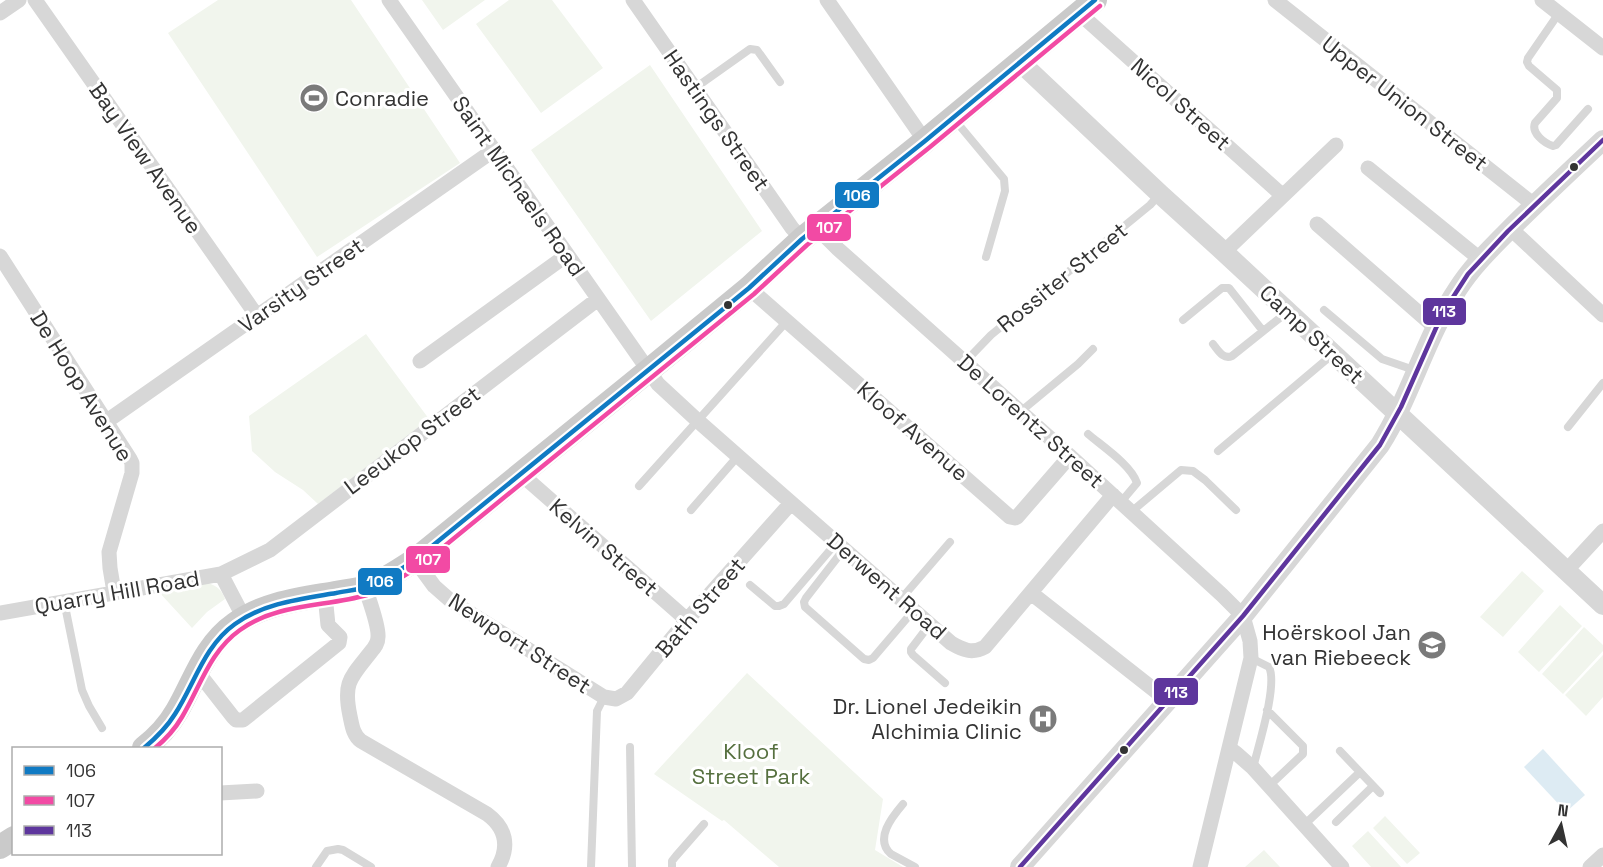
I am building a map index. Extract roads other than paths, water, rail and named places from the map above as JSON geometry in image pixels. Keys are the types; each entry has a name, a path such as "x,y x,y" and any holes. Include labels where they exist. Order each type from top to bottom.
{"main road":[{"path":"145,747 173,717 197,671 212,646 222,635 244,618 265,608 283,602 365,587 415,560 749,288 810,233 954,118 1087,7"}],"street":[{"path":"0,13 19,0"},
{"name":"Bay View Avenue","path":"35,0 257,316"},
{"name":"Saint Michaels Road","path":"389,0 648,371"},
{"name":"Hastings Street","path":"633,0 792,228 810,233"},
{"path":"827,0 925,141"},
{"name":"Upper Union Street","path":"1275,0 1534,205"},
{"path":"1542,0 1603,48"},
{"name":"Nicol Street","path":"1087,7 1282,195"},
{"name":"Camp Street","path":"1020,62 1603,605"},
{"path":"1020,867 1243,616 1380,445 1397,414 1436,328 1456,291 1480,259 1603,140"},
{"path":"1224,252 1336,145"},
{"name":"Varsity Street","path":"107,421 494,150"},
{"path":"1368,168 1480,259"},
{"path":"1317,224 1436,328"},
{"path":"1510,228 1603,315"},
{"name":"De Lorentz Street","path":"810,233 838,249 1122,503 1243,616"},
{"path":"420,361 567,255"},
{"name":"De Hoop Avenue","path":"0,256 130,459 133,468 109,552 114,592"},
{"name":"Kloof Avenue","path":"749,288 1010,517 1017,517 1070,456"},
{"name":"Leeukop Street","path":"221,574 270,550 598,299"},
{"name":"Derwent Road","path":"648,371 658,384 698,421 791,503 930,624 959,648 968,651 976,651 992,640 1050,568 1122,503"},
{"name":"Kelvin Street","path":"521,474 687,620"},
{"name":"Bath Street","path":"604,697 616,699 627,693 687,620 791,503"},
{"path":"1566,571 1603,531"},
{"name":"Newport Street","path":"415,560 434,586 452,601 604,697"},
{"name":"Quarry Hill Road","path":"0,613 221,574 244,618"},
{"path":"365,587 378,630 378,639 375,647 353,674 347,689 347,702 357,738 487,814 495,821 502,830 505,846 504,858 498,867"},
{"path":"1031,593 1167,700"},
{"path":"197,671 233,717 236,720 243,720 339,643 340,637 328,625 325,595"},
{"path":"1200,867 1251,658 1250,641 1243,616"},
{"path":"1229,748 1253,768 1342,867"},
{"path":"222,793 257,791"},
{"path":"1590,867 1603,855"}],"lane":[{"path":"1559,13 1527,62 1557,90 1558,94 1533,127 1535,132 1552,146 1588,109"},
{"path":"695,87 750,49 757,50 780,82"},
{"path":"954,118 1004,179 1005,191 986,257"},
{"name":"Rossiter Street","path":"965,362 984,341 1150,205 1160,194"},
{"path":"1183,320 1226,287 1263,331"},
{"path":"1324,310 1382,359 1417,371"},
{"path":"1213,344 1224,357 1228,358 1288,311"},
{"path":"639,486 787,321"},
{"path":"1020,412 1093,349"},
{"path":"1218,451 1333,354"},
{"path":"1568,427 1603,383"},
{"path":"1088,434 1135,477 1137,483 1122,503"},
{"path":"691,510 738,456"},
{"path":"1122,503 1180,470 1193,471 1236,510"},
{"path":"901,599 950,542"},
{"path":"750,585 775,606 779,606 841,546"},
{"path":"841,546 806,598 805,607 864,659 871,660 914,610"},
{"path":"64,601 82,690 102,728"},
{"path":"930,624 911,652 945,682"},
{"path":"1251,658 1266,665 1271,671 1267,710 1253,768"},
{"path":"591,867 597,711 604,697"},
{"path":"1267,710 1304,750 1303,754 1269,786"},
{"path":"630,747 632,867"},
{"path":"1340,751 1380,793"},
{"path":"1304,825 1360,772"},
{"path":"1336,822 1373,786"},
{"path":"903,804 888,824 884,844 891,854 915,867"},
{"path":"672,867 672,861 704,824"},
{"path":"316,867 327,851 338,849 371,867"}],"place":[{"name":"Conradie","path":"314,98"},
{"name":"Hoërskool Jan van Riebeeck","path":"1432,645"},
{"name":"Dr. Lionel Jedeikin Alchimia Clinic","path":"1043,719"}],"park label":[{"name":"Kloof Street Park","path":"751,764"}]}
